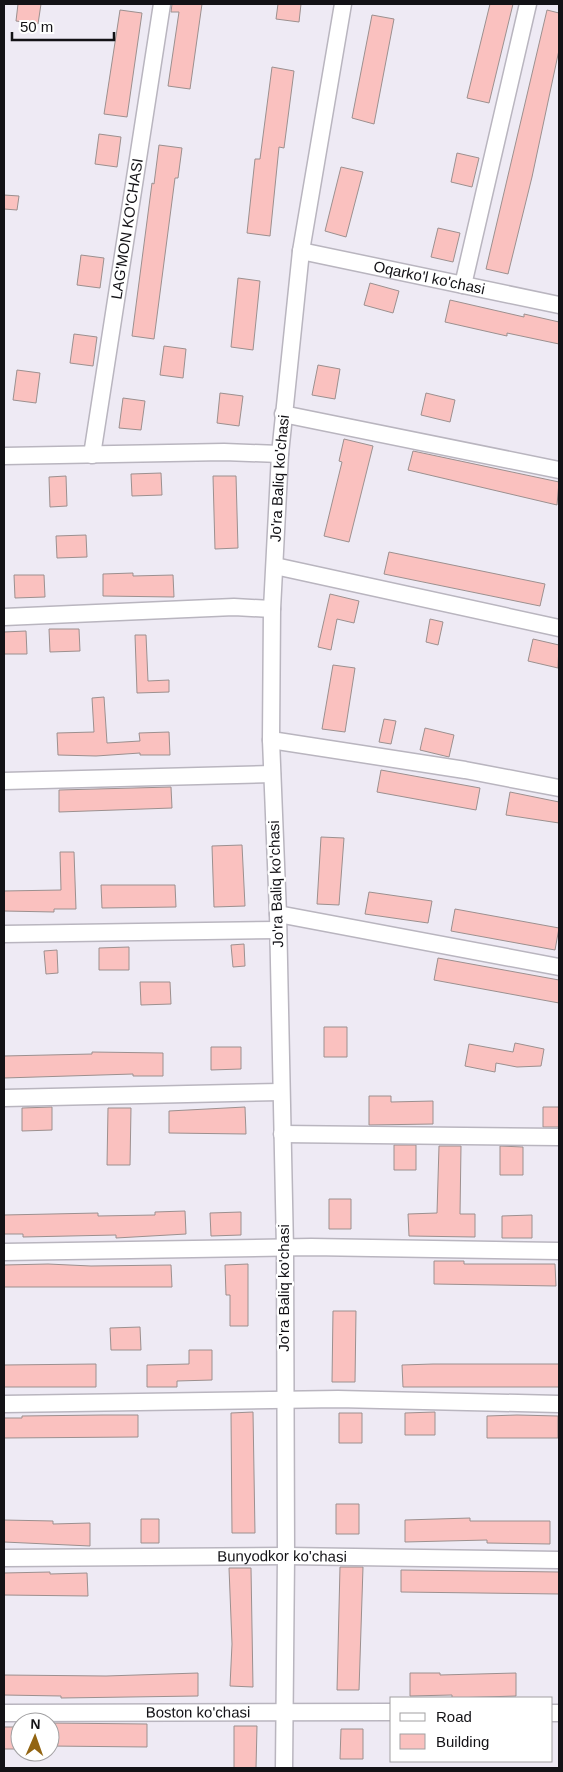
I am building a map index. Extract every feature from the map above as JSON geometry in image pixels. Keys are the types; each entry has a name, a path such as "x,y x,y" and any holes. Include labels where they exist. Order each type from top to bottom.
{"street":[{"name":"LAG'MON KO'CHASI","path":"92,454 162,4"},
{"name":"Jo'ra Baliq ko'chasi","path":"284,1768 286,1556 284,1249 278,922 271,740 272,609 283,414 301,250 343,4"},
{"path":"463,286 528,4"},
{"name":"Oqarko'l ko'chasi","path":"301,250 559,305"},
{"path":"283,414 559,470"},
{"path":"4,456 224,452 280,454"},
{"path":"275,566 559,628"},
{"path":"4,617 234,607 272,609"},
{"path":"271,740 465,770 559,788"},
{"path":"4,780 272,774"},
{"path":"4,934 278,922 559,967"},
{"path":"4,1098 280,1092"},
{"path":"282,1134 559,1136"},
{"path":"4,1252 284,1249 559,1250"},
{"path":"4,1404 284,1400 559,1404"},
{"name":"Bunyodkor ko'chasi","path":"4,1558 286,1556 559,1560"},
{"name":"Boston ko'chasi","path":"4,1713 285,1710 390,1712"}],"building":[{"path":"18,4 41,4 38,24 16,21"},
{"path":"172,4 202,4 190,89 168,86 179,12 171,12"},
{"path":"278,4 301,4 299,22 276,19"},
{"path":"490,4 513,4 489,103 467,98"},
{"path":"120,10 142,13 127,117 104,114"},
{"path":"547,10 559,13 559,50 532,177 508,274 486,269"},
{"path":"372,15 394,19 374,124 352,118"},
{"path":"272,67 294,71 284,148 279,147 270,236 247,233 255,159 260,159"},
{"path":"99,134 121,137 117,167 95,164"},
{"path":"159,145 182,148 178,178 175,178 154,339 132,336 152,183 154,184"},
{"path":"457,153 479,158 472,187 451,182"},
{"path":"341,167 363,172 346,237 325,231"},
{"path":"4,195 19,196 17,210 4,209"},
{"path":"438,228 460,233 453,262 431,257"},
{"path":"81,255 104,258 100,288 77,285"},
{"path":"238,278 260,281 253,350 231,347"},
{"path":"370,283 399,291 393,313 364,305"},
{"path":"450,300 524,317 524,314 559,322 559,344 507,333 507,336 445,322"},
{"path":"74,334 97,337 93,366 70,363"},
{"path":"164,346 186,349 183,378 160,375"},
{"path":"318,365 340,369 335,399 312,395"},
{"path":"17,370 40,373 36,403 13,400"},
{"path":"220,393 243,396 239,426 217,423"},
{"path":"426,393 455,400 450,422 421,415"},
{"path":"123,398 145,401 141,430 119,428"},
{"path":"344,439 373,446 349,542 324,536 342,462 339,461"},
{"path":"413,451 559,482 557,505 408,470"},
{"path":"161,473 162,495 132,496 131,474"},
{"path":"66,476 67,506 50,507 49,477"},
{"path":"213,476 236,476 238,548 215,549"},
{"path":"86,535 87,557 57,558 56,536"},
{"path":"389,552 545,584 540,606 384,574"},
{"path":"133,573 133,576 173,575 174,597 103,596 103,574"},
{"path":"14,575 44,575 45,597 15,598"},
{"path":"330,594 359,601 354,623 337,619 331,650 318,647"},
{"path":"430,619 443,622 438,645 426,642"},
{"path":"49,629 79,629 80,651 50,652"},
{"path":"26,631 27,654 4,654 4,632"},
{"path":"135,635 146,635 148,681 169,680 169,692 137,693"},
{"path":"533,639 559,645 558,668 528,661"},
{"path":"333,665 355,668 345,732 322,729"},
{"path":"104,697 107,743 140,741 139,733 169,732 170,755 140,755 140,753 96,756 58,755 57,733 94,732 92,698"},
{"path":"384,719 396,721 391,744 379,742"},
{"path":"425,728 454,735 449,757 420,750"},
{"path":"381,770 480,788 476,810 377,792"},
{"path":"171,787 172,808 59,812 59,790"},
{"path":"510,792 559,802 559,823 506,815"},
{"path":"321,837 344,838 339,905 317,904"},
{"path":"242,845 245,906 214,907 212,846"},
{"path":"60,852 74,852 76,909 54,909 54,912 4,911 4,891 61,890"},
{"path":"101,885 175,885 176,907 102,908"},
{"path":"369,892 432,901 428,923 365,914"},
{"path":"455,909 559,928 555,950 451,931"},
{"path":"244,944 245,966 233,967 231,945"},
{"path":"129,947 129,970 99,970 99,948"},
{"path":"57,950 58,973 46,974 44,951"},
{"path":"438,958 559,980 559,1003 434,980"},
{"path":"140,982 170,982 171,1004 141,1005"},
{"path":"324,1027 347,1027 347,1057 324,1057"},
{"path":"515,1043 544,1049 541,1066 517,1067 496,1063 495,1072 465,1066 469,1044 513,1052"},
{"path":"211,1047 241,1047 241,1069 211,1070"},
{"path":"92,1052 163,1053 163,1076 133,1076 133,1074 4,1078 4,1056 92,1054"},
{"path":"369,1096 391,1096 391,1102 433,1101 433,1124 369,1125"},
{"path":"52,1107 52,1130 22,1131 22,1108"},
{"path":"245,1107 246,1134 169,1133 169,1111"},
{"path":"543,1107 559,1107 559,1127 543,1127"},
{"path":"108,1108 131,1108 130,1165 107,1165"},
{"path":"394,1145 416,1145 416,1170 394,1170"},
{"path":"439,1146 461,1146 460,1214 475,1214 475,1237 409,1236 408,1214 437,1213"},
{"path":"500,1146 523,1147 523,1175 500,1175"},
{"path":"329,1199 351,1199 351,1229 329,1229"},
{"path":"185,1211 186,1234 116,1238 116,1235 23,1237 23,1234 4,1234 4,1215 98,1213 98,1216 155,1215 155,1212"},
{"path":"241,1212 241,1235 211,1236 210,1213"},
{"path":"532,1215 532,1238 502,1238 502,1216"},
{"path":"434,1261 464,1261 464,1264 555,1264 556,1286 434,1284"},
{"path":"48,1264 91,1266 171,1265 172,1287 4,1287 4,1265"},
{"path":"248,1264 248,1326 230,1326 230,1295 226,1295 225,1265"},
{"path":"333,1311 356,1311 355,1382 332,1382"},
{"path":"140,1327 141,1350 111,1350 110,1328"},
{"path":"189,1350 212,1350 212,1380 177,1381 177,1387 147,1387 147,1365 189,1364"},
{"path":"96,1364 96,1387 4,1387 4,1365"},
{"path":"559,1364 559,1387 403,1387 402,1365"},
{"path":"253,1412 255,1533 232,1533 231,1413"},
{"path":"435,1412 435,1435 405,1435 405,1413"},
{"path":"339,1413 362,1413 362,1443 339,1443"},
{"path":"138,1415 138,1437 4,1438 4,1418 22,1418 22,1416"},
{"path":"487,1416 558,1416 558,1438 487,1438"},
{"path":"336,1504 359,1504 359,1534 336,1534"},
{"path":"470,1518 470,1521 550,1521 550,1544 487,1543 487,1540 405,1542 405,1520"},
{"path":"141,1519 159,1519 159,1543 141,1543"},
{"path":"4,1520 53,1521 53,1524 90,1523 90,1546 4,1542"},
{"path":"340,1567 363,1567 359,1690 337,1690"},
{"path":"229,1568 251,1568 253,1687 230,1686 232,1644"},
{"path":"401,1570 559,1572 559,1594 401,1592"},
{"path":"50,1572 50,1574 87,1573 88,1596 4,1595 4,1573"},
{"path":"198,1673 198,1696 61,1698 61,1696 4,1695 4,1675 106,1676"},
{"path":"410,1673 440,1673 440,1675 516,1673 516,1696 410,1696"},
{"path":"60,1723 147,1724 147,1747 60,1746"},
{"path":"234,1726 257,1726 256,1768 234,1768"},
{"path":"4,1727 10,1727 10,1749 4,1749"},
{"path":"341,1729 363,1729 363,1759 340,1759"}]}
